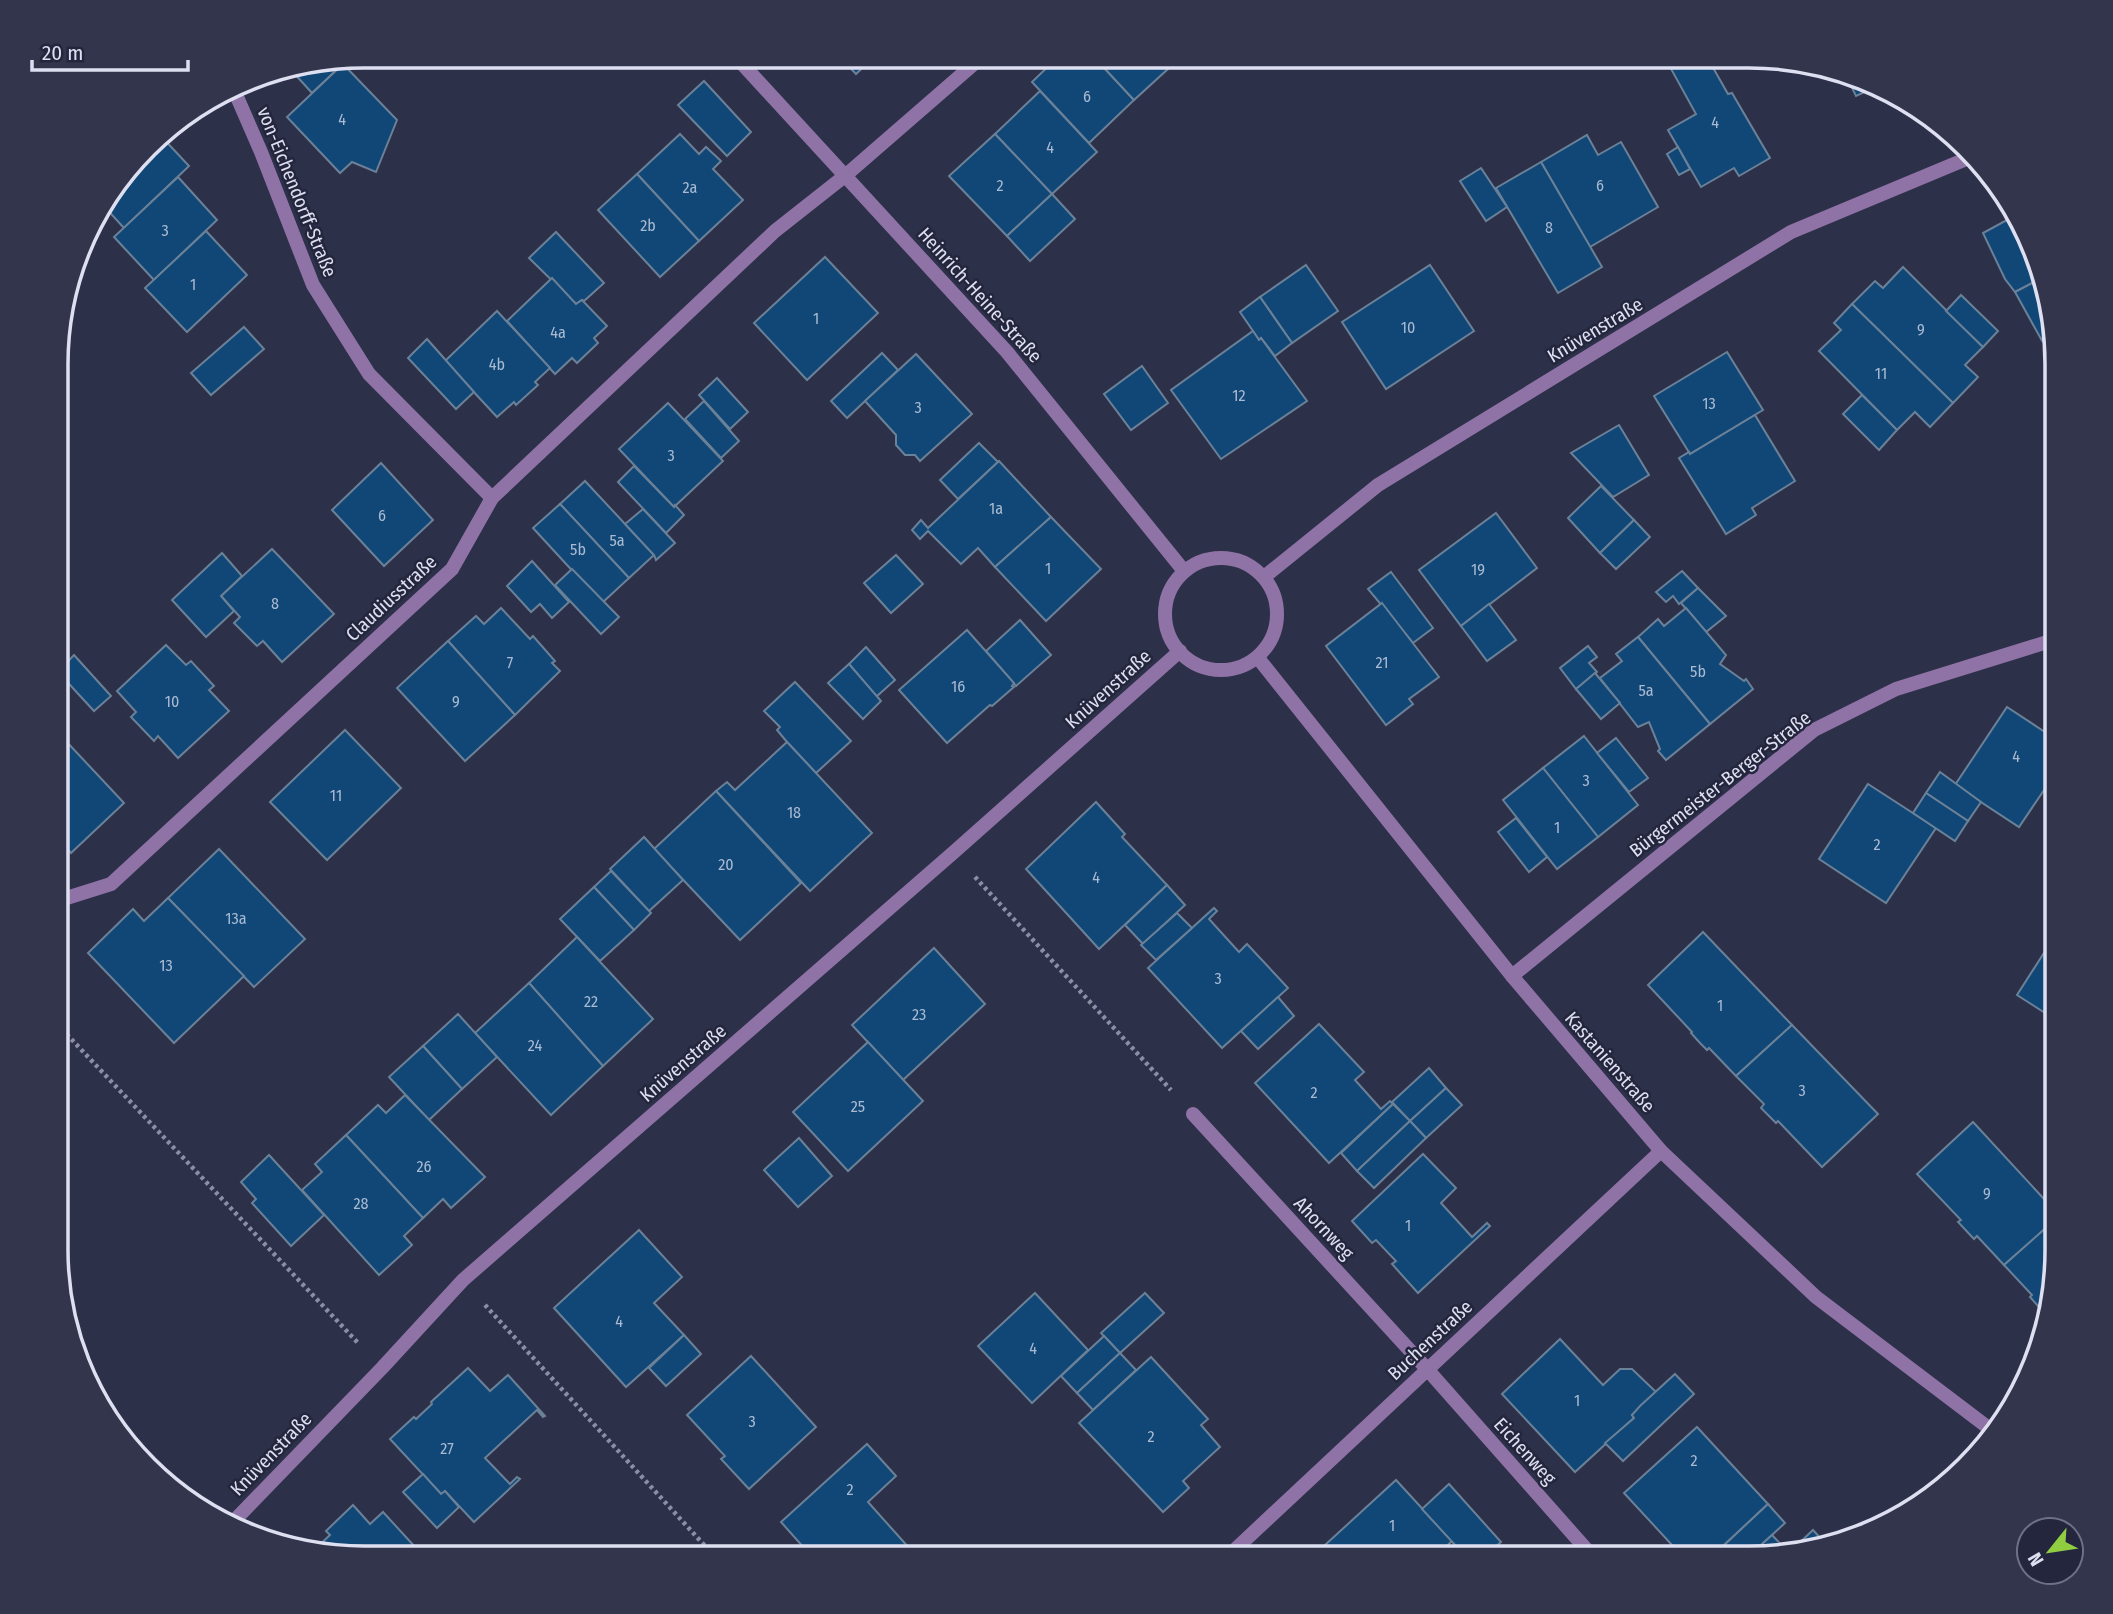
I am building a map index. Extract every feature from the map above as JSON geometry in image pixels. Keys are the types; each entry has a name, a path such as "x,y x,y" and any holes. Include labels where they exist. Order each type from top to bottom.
{"street":[{"name":"Heinrich-Heine-Straße","path":"746,68 1007,352 1184,571"},
{"name":"Claudiusstraße","path":"68,898 111,884 452,569 492,498 775,231 846,175 969,68"},
{"name":"von-Eichendorff-Straße","path":"237,97 313,285 369,374 492,498"},
{"name":"Knüvenstraße","path":"1264,577 1378,485 1791,232 1964,161"},
{"path":"1228,556 1248,563 1264,577 1274,597 1278,620 1272,639 1258,658 1239,669 1218,672 1198,666 1180,651 1167,627 1164,605 1172,586 1184,571 1207,557 1228,556"},
{"name":"Bürgermeister-Berger-Straße","path":"1512,976 1814,730 1896,689 2045,643"},
{"name":"Knüvenstraße","path":"238,1517 463,1280 1180,651"},
{"name":"Kastanienstraße","path":"1258,658 1512,976 1661,1151 1816,1297 1987,1426"},
{"name":"Ahornweg","path":"1193,1114 1427,1369"},
{"name":"Buchenstraße","path":"1239,1546 1661,1151"},
{"name":"Eichenweg","path":"1427,1369 1583,1546"}],"path":[{"path":"954,852 1193,1114"},
{"path":"68,1036 382,1368"},
{"path":"463,1280 705,1546"}],"building":[{"path":"850,68 862,68 856,74"},
{"path":"1047,68 1104,68 1134,100 1089,143 1032,82"},
{"path":"1104,68 1169,68 1134,100"},
{"path":"1671,68 1713,68 1728,94 1732,93 1770,158 1739,176 1734,168 1701,187 1668,130 1696,114"},
{"path":"348,69 397,120 376,172 352,162 340,173 287,117 337,70"},
{"path":"337,70 312,93 297,76"},
{"path":"704,81 751,132 727,156 678,105"},
{"path":"1852,87 1865,92 1856,96"},
{"path":"1040,91 1097,152 1052,194 995,134"},
{"path":"680,134 699,154 706,147 721,161 713,169 743,200 699,241 637,174"},
{"path":"995,134 1052,194 1007,236 949,176"},
{"path":"1587,135 1598,155 1621,142 1658,207 1590,247 1541,162"},
{"path":"168,143 189,166 124,228 110,213 129,184"},
{"path":"1678,147 1690,169 1679,175 1667,154"},
{"path":"1541,162 1602,267 1558,293 1496,188"},
{"path":"1481,168 1507,207 1486,221 1460,181"},
{"path":"637,174 699,241 660,277 598,210"},
{"path":"178,177 217,220 154,280 114,237"},
{"path":"1052,194 1075,219 1030,261 1007,236"},
{"path":"2007,220 2033,282 2015,292 2005,279 1983,233"},
{"path":"206,231 247,275 187,332 145,288"},
{"path":"556,232 604,283 584,301 576,304 529,258"},
{"path":"825,257 878,313 807,380 754,323"},
{"path":"1306,265 1338,311 1292,343 1260,297"},
{"path":"1430,265 1474,331 1386,389 1342,322"},
{"path":"1903,267 1983,347 1965,365 1978,377 1953,403 1852,304 1875,281 1883,288"},
{"path":"552,278 576,304 582,300 607,326 594,338 598,343 577,363 572,358 555,374 507,321"},
{"path":"2033,282 2043,338 2041,339 2015,292"},
{"path":"1961,295 1998,331 1983,347 1946,311"},
{"path":"1260,297 1292,343 1275,356 1261,338 1259,340 1240,312"},
{"path":"1852,304 1953,403 1930,427 1915,412 1897,430 1819,351 1841,330 1834,323"},
{"path":"497,311 550,368 535,382 538,385 516,405 514,402 497,417 445,361"},
{"path":"244,327 264,349 211,395 191,373"},
{"path":"1253,331 1307,401 1221,459 1171,390"},
{"path":"427,339 474,392 456,409 408,358"},
{"path":"1727,352 1763,410 1690,454 1654,396"},
{"path":"882,353 898,370 847,418 831,401"},
{"path":"916,354 972,414 920,461 915,455 905,455 896,445 896,435 865,401"},
{"path":"1142,366 1168,403 1131,430 1104,394"},
{"path":"717,378 748,412 730,429 699,395"},
{"path":"1862,395 1897,430 1879,450 1843,414"},
{"path":"704,401 739,441 721,458 685,419"},
{"path":"668,403 723,461 674,507 619,449"},
{"path":"1755,415 1795,481 1752,508 1756,515 1726,534 1679,458"},
{"path":"1619,425 1649,475 1613,497 1571,453"},
{"path":"979,443 998,462 958,499 940,480"},
{"path":"999,461 1051,517 995,567 978,548 961,564 928,531 920,539 912,530 921,520 928,528"},
{"path":"381,463 433,520 384,566 332,510"},
{"path":"634,466 684,515 666,533 618,482"},
{"path":"585,481 654,555 629,578 560,504"},
{"path":"1601,486 1634,520 1600,553 1568,518"},
{"path":"560,504 629,578 602,603 533,528"},
{"path":"643,509 675,543 656,560 625,524"},
{"path":"1496,513 1537,568 1461,626 1419,570"},
{"path":"1051,517 1101,569 1046,621 995,567"},
{"path":"1634,520 1650,537 1616,569 1600,553"},
{"path":"272,549 334,614 282,662 263,641 257,646 234,623 240,617 221,596"},
{"path":"222,553 242,576 221,596 234,611 206,637 172,600"},
{"path":"896,555 923,584 891,613 864,583"},
{"path":"532,561 569,602 552,618 540,604 531,612 507,586"},
{"path":"572,569 619,617 601,634 555,585"},
{"path":"1682,571 1698,588 1679,604 1673,596 1666,602 1656,592"},
{"path":"1391,572 1433,628 1413,643 1368,589"},
{"path":"1698,588 1726,616 1706,632 1681,603"},
{"path":"1382,603 1439,677 1409,699 1413,704 1386,725 1326,646"},
{"path":"1489,604 1516,640 1487,661 1461,626"},
{"path":"501,608 530,639 533,636 555,661 552,663 560,671 515,715 448,641 476,616 484,624"},
{"path":"1686,608 1726,655 1720,664 1744,681 1746,679 1753,689 1710,724 1638,637 1658,619 1664,626"},
{"path":"1020,620 1051,655 1016,686 986,651"},
{"path":"967,630 1014,683 1014,687 947,743 899,690"},
{"path":"1638,637 1710,724 1666,760 1658,751 1660,749 1649,722 1638,727 1600,678 1622,661 1616,654"},
{"path":"448,641 515,715 465,761 397,688"},
{"path":"166,645 186,665 191,661 214,686 209,690 229,711 178,758 158,736 154,741 131,717 136,712 117,691"},
{"path":"1588,646 1597,657 1589,663 1597,672 1576,689 1560,668"},
{"path":"866,647 895,680 876,697 849,664"},
{"path":"74,655 111,696 94,711 68,683 68,661"},
{"path":"849,664 881,701 863,719 828,683"},
{"path":"1595,673 1620,703 1601,719 1576,689"},
{"path":"795,682 851,741 816,773 787,742 777,730 780,727 764,711"},
{"path":"2007,707 2045,732 2045,789 2019,827 1955,785"},
{"path":"345,730 401,788 327,860 270,802"},
{"path":"1584,736 1638,805 1598,837 1543,768"},
{"path":"1616,738 1648,778 1629,792 1597,753"},
{"path":"787,742 872,833 810,891 716,791 727,782 735,790"},
{"path":"68,743 124,803 71,853 68,850"},
{"path":"1543,768 1598,837 1557,869 1503,800"},
{"path":"1940,772 1981,802 1968,821 1926,793"},
{"path":"1868,784 1936,828 1886,903 1819,859"},
{"path":"716,791 801,883 740,940 654,849"},
{"path":"1926,793 1968,821 1955,841 1913,813"},
{"path":"1096,802 1125,834 1122,837 1167,885 1099,949 1026,869"},
{"path":"1516,818 1547,857 1529,872 1498,832"},
{"path":"644,837 683,880 649,911 610,869"},
{"path":"219,849 305,939 254,987 168,898"},
{"path":"611,871 651,913 634,930 594,887"},
{"path":"1167,885 1185,905 1143,944 1125,925"},
{"path":"594,887 634,930 600,961 560,919"},
{"path":"168,898 244,976 174,1043 88,953 133,909 144,921"},
{"path":"1214,908 1217,911 1209,919 1239,952 1247,944 1288,988 1222,1048 1148,968"},
{"path":"1177,913 1192,928 1156,960 1141,945"},
{"path":"1703,932 1792,1025 1736,1076 1709,1048 1707,1050 1700,1043 1648,985"},
{"path":"577,937 653,1019 603,1066 529,983"},
{"path":"934,948 985,1004 903,1080 852,1025"},
{"path":"2045,951 2045,1013 2017,995"},
{"path":"529,983 603,1066 551,1115 475,1033"},
{"path":"1278,997 1294,1016 1258,1049 1241,1031"},
{"path":"458,1014 497,1057 462,1089 423,1046"},
{"path":"1319,1024 1364,1072 1355,1080 1381,1109 1390,1101 1393,1104 1329,1163 1255,1083"},
{"path":"1792,1025 1878,1114 1822,1167 1778,1121 1776,1123 1761,1108 1764,1104 1736,1076"},
{"path":"868,1042 923,1101 848,1171 793,1112"},
{"path":"423,1046 462,1089 429,1120 389,1077"},
{"path":"1429,1068 1446,1088 1410,1121 1392,1102"},
{"path":"1446,1088 1462,1105 1426,1138 1410,1121"},
{"path":"405,1095 485,1177 451,1208 443,1199 423,1218 346,1135 378,1105 386,1113"},
{"path":"1393,1104 1410,1121 1357,1171 1341,1153"},
{"path":"1410,1121 1426,1138 1374,1188 1357,1171"},
{"path":"1973,1122 2045,1200 2045,1229 2004,1265 1977,1236 1974,1239 1958,1222 1961,1220 1917,1174"},
{"path":"346,1135 423,1218 404,1236 412,1245 379,1275 302,1190 322,1172 315,1164"},
{"path":"799,1138 832,1176 798,1207 764,1170"},
{"path":"1423,1154 1456,1188 1441,1203 1472,1237 1487,1223 1490,1226 1418,1293 1392,1264 1396,1261 1376,1240 1372,1243 1352,1221"},
{"path":"269,1155 324,1215 291,1246 252,1203 256,1199 241,1182"},
{"path":"2045,1229 2039,1307 2030,1297 2032,1295 2004,1265"},
{"path":"639,1230 682,1277 654,1303 684,1335 626,1387 554,1308"},
{"path":"1035,1293 1088,1350 1032,1403 978,1346"},
{"path":"1145,1293 1164,1313 1120,1353 1101,1333"},
{"path":"684,1335 701,1354 666,1386 649,1368"},
{"path":"1104,1336 1120,1353 1077,1393 1061,1376"},
{"path":"1560,1339 1603,1385 1620,1369 1632,1369 1656,1392 1632,1415 1634,1418 1575,1472 1502,1394"},
{"path":"1120,1353 1136,1370 1093,1410 1077,1393"},
{"path":"751,1356 816,1427 749,1489 721,1459 725,1456 687,1415"},
{"path":"1151,1357 1208,1419 1201,1425 1220,1447 1183,1481 1189,1488 1163,1512 1079,1423"},
{"path":"468,1368 490,1391 508,1375 545,1416 537,1410 485,1458 510,1484 517,1477 520,1479 474,1522 445,1491 441,1494 390,1439 414,1417 416,1419"},
{"path":"1675,1374 1694,1394 1623,1461 1605,1443 1634,1418 1632,1415 1640,1406"},
{"path":"1697,1427 1768,1504 1723,1546 1673,1546 1624,1493"},
{"path":"867,1444 896,1476 868,1502 907,1546 802,1546 781,1522"},
{"path":"423,1474 441,1494 445,1491 459,1507 437,1528 403,1492"},
{"path":"1396,1480 1452,1541 1447,1546 1324,1546"},
{"path":"1449,1484 1501,1542 1496,1546 1456,1546 1422,1509"},
{"path":"1768,1504 1785,1523 1761,1545 1723,1546"},
{"path":"353,1505 370,1524 383,1512 414,1546 322,1543 330,1535 326,1531"},
{"path":"1813,1530 1820,1537 1807,1540 1802,1541"},
{"path":"1772,1535 1780,1544 1769,1545 1761,1545"}]}
